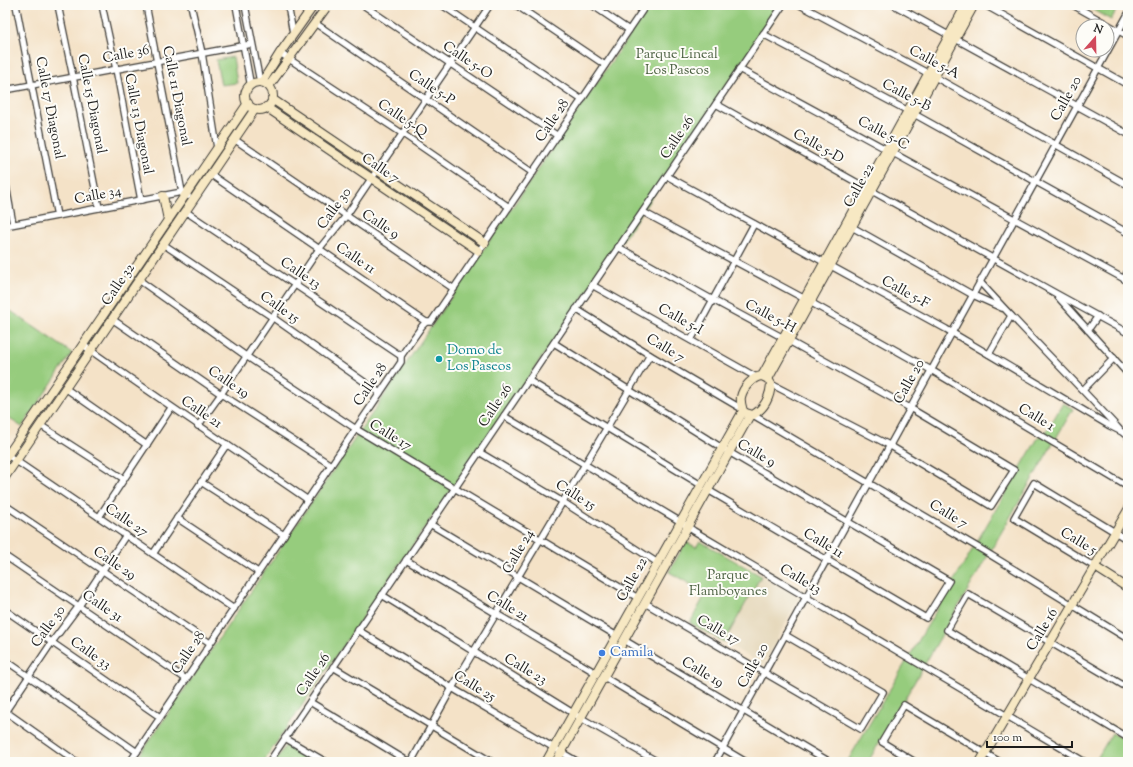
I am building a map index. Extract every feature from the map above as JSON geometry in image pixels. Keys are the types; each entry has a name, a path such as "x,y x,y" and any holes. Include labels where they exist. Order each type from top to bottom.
{"street":[{"name":"Calle 17 Diagonal","path":"16,5 57,216"},
{"name":"Calle 15 Diagonal","path":"58,5 74,77 99,208"},
{"name":"Calle 13 Diagonal","path":"102,5 141,200"},
{"name":"Calle 11 Diagonal","path":"146,5 184,193"},
{"path":"191,5 202,53 217,148"},
{"path":"236,5 250,86"},
{"path":"245,5 259,77 272,92 272,100 266,108 255,109 248,103 246,98 247,90 255,82 264,83"},
{"path":"288,5 293,34"},
{"path":"264,83 280,53 314,5"},
{"path":"264,83 289,58 328,5"},
{"name":"Calle 5-O","path":"364,5 558,136"},
{"path":"442,5 582,100"},
{"name":"Calle 30","path":"198,426 222,394 272,317 295,286 319,249 346,216 403,134 490,5"},
{"path":"516,5 605,65"},
{"path":"592,5 629,30"},
{"name":"Calle 28","path":"130,762 380,394 401,362 401,356 422,326 426,322 431,322 646,5"},
{"name":"Calle 26","path":"269,762 783,5"},
{"name":"Calle 5-A","path":"800,5 932,75 1128,185"},
{"path":"894,5 1128,134"},
{"name":"Calle 22","path":"953,37 966,5"},
{"name":"Calle 22","path":"764,379 953,37 974,5"},
{"path":"985,5 1128,85"},
{"path":"1073,5 1128,36"},
{"name":"Calle 20","path":"714,762 1128,14"},
{"name":"Calle 5-P","path":"315,24 532,173"},
{"name":"Calle 5-B","path":"763,34 911,112 1128,233"},
{"name":"Calle 36","path":"5,90 252,44"},
{"name":"Calle 5-Q","path":"280,53 403,134 509,207"},
{"name":"Calle 5-C","path":"739,69 1126,280"},
{"name":"Calle 7","path":"272,100 485,243"},
{"name":"Calle 32","path":"6,456 168,220 184,193 248,103"},
{"name":"Calle 5-D","path":"716,104 1055,293 1128,332"},
{"name":"Calle 7","path":"266,108 479,252"},
{"name":"Calle 32","path":"5,477 255,109"},
{"name":"Calle 9","path":"234,139 454,289"},
{"name":"Calle 11","path":"210,174 426,322"},
{"name":"Calle 5-F","path":"667,176 952,332 1122,432 1128,437"},
{"path":"5,180 13,224"},
{"name":"Calle 22","path":"827,264 852,227 869,189"},
{"path":"184,193 193,199"},
{"name":"Calle 34","path":"5,226 184,193"},
{"path":"163,196 168,220"},
{"name":"Calle 13","path":"186,211 295,286 401,356"},
{"name":"Calle 1","path":"643,212 807,300 931,370 1128,487"},
{"path":"691,340 754,224"},
{"path":"852,227 973,295 1004,309"},
{"name":"Calle 15","path":"163,244 272,317 380,394"},
{"name":"Calle 5-H","path":"618,247 910,408 1014,470 991,506 889,445"},
{"path":"1126,280 1128,272"},
{"name":"Calle 17","path":"138,280 246,356 356,429 638,598"},
{"path":"980,282 1122,432"},
{"name":"Calle 5-I","path":"592,286 889,445"},
{"path":"1055,293 1128,374"},
{"name":"Calle 7","path":"576,309 650,355 868,483 1128,639"},
{"path":"989,354 1011,316"},
{"path":"1088,330 1098,316"},
{"name":"Calle 19","path":"112,319 222,394 331,465"},
{"name":"Calle 9","path":"554,343 725,451 949,581 926,618"},
{"name":"Calle 21","path":"82,345 171,408 227,444 308,500"},
{"name":"Calle 24","path":"410,762 452,688 608,428 650,355"},
{"path":"1083,390 1114,358"},
{"path":"764,379 770,390 766,401 759,411 747,412 741,397 744,390 747,385 764,379"},
{"name":"Calle 11","path":"528,380 705,488 926,618"},
{"path":"65,388 147,445"},
{"path":"99,517 171,408"},
{"name":"Calle 22","path":"546,762 658,563 684,524 747,412"},
{"name":"Calle 13","path":"504,416 692,530 1085,762"},
{"path":"40,425 124,479"},
{"path":"153,554 227,444"},
{"name":"Calle 15","path":"479,452 563,502 658,563"},
{"name":"Calle 27","path":"6,456 16,461 234,608"},
{"path":"201,482 284,535"},
{"name":"Calle 5","path":"1115,532 1034,483 1014,518 1128,588"},
{"name":"Calle 29","path":"5,505 210,643"},
{"name":"Calle 16","path":"980,762 1128,510"},
{"path":"177,518 258,572"},
{"path":"430,524 617,636"},
{"name":"Calle 22","path":"556,762 645,603 684,524"},
{"path":"1115,532 1128,540"},
{"name":"Calle 30","path":"5,711 52,642 79,606 126,535"},
{"name":"Calle 31","path":"5,556 186,679"},
{"name":"Calle 21","path":"406,560 596,673"},
{"path":"1128,688 968,594 947,630 1128,738"},
{"name":"Calle 23","path":"382,596 581,718 658,762"},
{"name":"Calle 17","path":"645,603 861,729 883,692 784,635"},
{"name":"Calle 33","path":"5,610 160,717"},
{"name":"Calle 25","path":"358,630 452,688 578,762"},
{"name":"Calle 19","path":"624,640 830,762"},
{"path":"5,660 137,752"},
{"path":"333,667 492,762"},
{"path":"604,677 746,762"},
{"path":"310,702 410,762"},
{"path":"915,762 882,742 904,705 1000,762"},
{"path":"5,711 77,762"},
{"path":"285,738 326,762"}],"shaded area":[{"path":"761,576 799,598 763,665 724,642"}],"green space":[{"name":"Parque Lineal Los Paseos","path":"650,5 783,5 263,762 135,762"},
{"path":"1084,5 1119,5 1112,18 1107,18"},
{"path":"233,57 237,83 221,85 216,60"},
{"path":"5,307 72,353 22,427 5,416"},
{"path":"1063,403 1073,409 868,762 847,762 1038,438 1045,434"},
{"name":"Parque Flamboyanes","path":"700,541 761,576 724,642 690,623 706,593 669,572 686,542 696,547"},
{"path":"1112,733 1127,742 1128,762 1095,762"},
{"path":"286,745 288,745 317,762 275,762"}],"place":[{"name":"Domo de Los Paseos","path":"439,359"},
{"name":"Camila","path":"602,653"}]}
